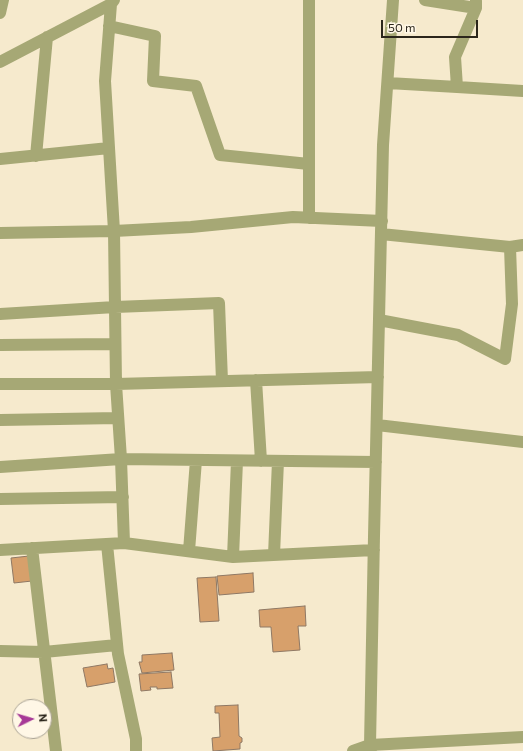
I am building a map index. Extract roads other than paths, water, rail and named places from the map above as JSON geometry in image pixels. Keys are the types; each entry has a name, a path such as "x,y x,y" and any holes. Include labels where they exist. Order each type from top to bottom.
{"street":[{"path":"0,13 3,0"},
{"path":"309,218 310,0"},
{"path":"371,748 381,234 384,145 394,0"},
{"path":"425,0 476,4 455,57 457,87"},
{"path":"112,2 105,81 114,231 116,384 123,497 124,542"},
{"path":"0,62 112,2"},
{"path":"109,26 155,36 153,81 196,86 220,155 309,164"},
{"path":"36,156 47,37"},
{"path":"388,84 523,91"},
{"path":"0,159 109,148"},
{"path":"0,233 114,231 293,217 382,221"},
{"path":"381,234 510,247 523,245"},
{"path":"379,320 458,335 505,358 512,304 510,247"},
{"path":"0,314 115,306 219,303 222,381"},
{"path":"0,345 115,344"},
{"path":"0,384 116,384 378,377"},
{"path":"256,380 261,461"},
{"path":"0,420 118,418"},
{"path":"377,425 523,442"},
{"path":"0,467 121,459 376,462"},
{"path":"189,551 196,460"},
{"path":"233,557 237,461"},
{"path":"274,555 278,461"},
{"path":"0,499 123,497"},
{"path":"0,550 124,542 233,557 374,550"},
{"path":"108,544 118,645 136,739 136,751"},
{"path":"32,548 56,751"},
{"path":"0,651 44,652 118,645"},
{"path":"353,751 371,748 523,737"}]}
